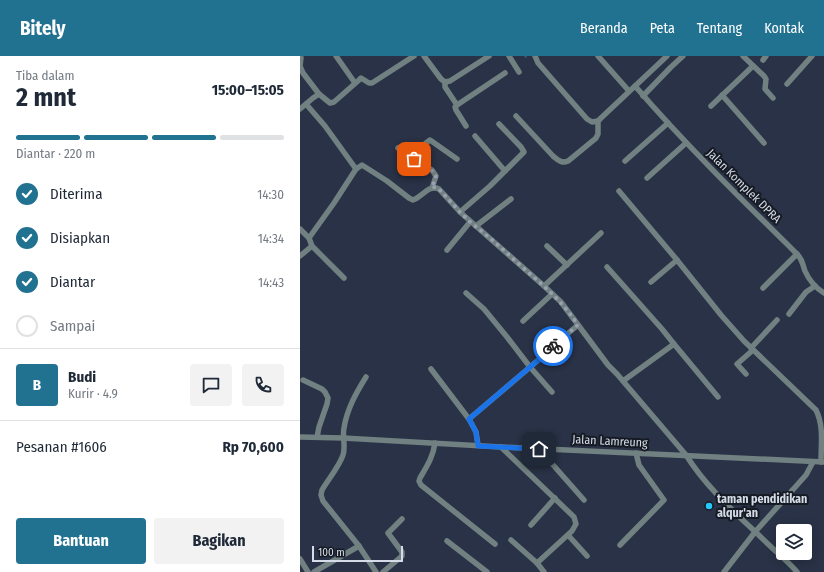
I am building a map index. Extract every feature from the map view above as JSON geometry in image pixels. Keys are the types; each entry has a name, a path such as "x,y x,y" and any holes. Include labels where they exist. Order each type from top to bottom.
{"street":[{"path":"336,56 355,83"},
{"path":"301,58 300,63 303,73 319,94 327,101 332,103 361,78 369,83 372,83 414,56"},
{"path":"424,56 441,79 445,82 445,87 457,104"},
{"path":"445,82 450,81 488,56"},
{"path":"509,56 519,72"},
{"path":"536,56 538,63 587,119 592,122 598,121 666,57"},
{"path":"598,56 629,91"},
{"path":"643,96 683,56"},
{"path":"743,56 764,76 766,79 765,89 773,98"},
{"path":"787,84 812,56"},
{"path":"711,106 753,66"},
{"path":"466,126 456,110 455,107 457,104 505,73"},
{"name":"Jalan Komplek DPRA","path":"635,86 686,143 801,258 805,270 815,286 824,293"},
{"path":"300,109 319,94"},
{"path":"722,95 764,143"},
{"path":"306,104 325,126 356,169"},
{"path":"516,116 560,162 568,160 596,138 598,134 598,121"},
{"path":"625,161 668,123"},
{"path":"460,212 524,152 499,124"},
{"path":"475,136 505,171"},
{"path":"414,159 430,140 457,159"},
{"path":"647,178 686,143"},
{"path":"309,238 356,169 359,167 364,166 370,169 413,200 432,188 436,176 432,170 398,148"},
{"path":"432,188 435,187 439,189 470,222 561,302 601,356 686,455 693,467 712,489 797,572"},
{"path":"619,191 721,315 752,349 822,414 822,462"},
{"path":"476,226 511,199"},
{"path":"447,250 470,222"},
{"path":"300,229 309,238 312,246 344,278"},
{"path":"544,286 601,233"},
{"path":"300,256 312,246"},
{"path":"547,246 567,265"},
{"path":"763,288 797,254"},
{"path":"651,282 677,260"},
{"path":"606,267 649,314 718,397"},
{"path":"789,314 806,292 815,286"},
{"path":"466,293 484,309 552,392"},
{"path":"523,321 552,294"},
{"path":"746,374 737,364 777,320"},
{"path":"469,419 578,325"},
{"path":"623,381 674,344"},
{"path":"431,369 469,419 476,432 478,446"},
{"path":"366,378 349,407 343,429 343,456 322,490 321,495 323,501 359,546 376,572"},
{"path":"303,380 322,389 328,398 317,437"},
{"name":"Jalan Lamreung","path":"300,437 822,462"},
{"path":"435,443 434,452 430,462 420,478 419,481 421,485 495,544"},
{"path":"501,447 576,520 575,527 568,535 537,563"},
{"path":"539,449 584,500"},
{"path":"620,545 664,500 639,465 636,453"},
{"path":"724,572 755,532 806,475 813,462"},
{"path":"531,525 555,498"},
{"path":"383,572 402,556 402,552 388,533 402,519"},
{"path":"568,535 587,556"},
{"path":"511,540 537,563 544,572"},
{"path":"447,541 487,572"},
{"path":"314,572 321,570 359,546"},
{"path":"300,559 308,572"}],"way so far":[{"path":"414,159 418,160 435,174 436,176 432,188 435,187 439,189 470,222 561,302 578,325 553,346"}],"place":[{"name":"taman pendidikan alqur'an","path":"709,506"}],"route":[{"path":"539,449 478,446 476,432 469,419 553,346"}]}
